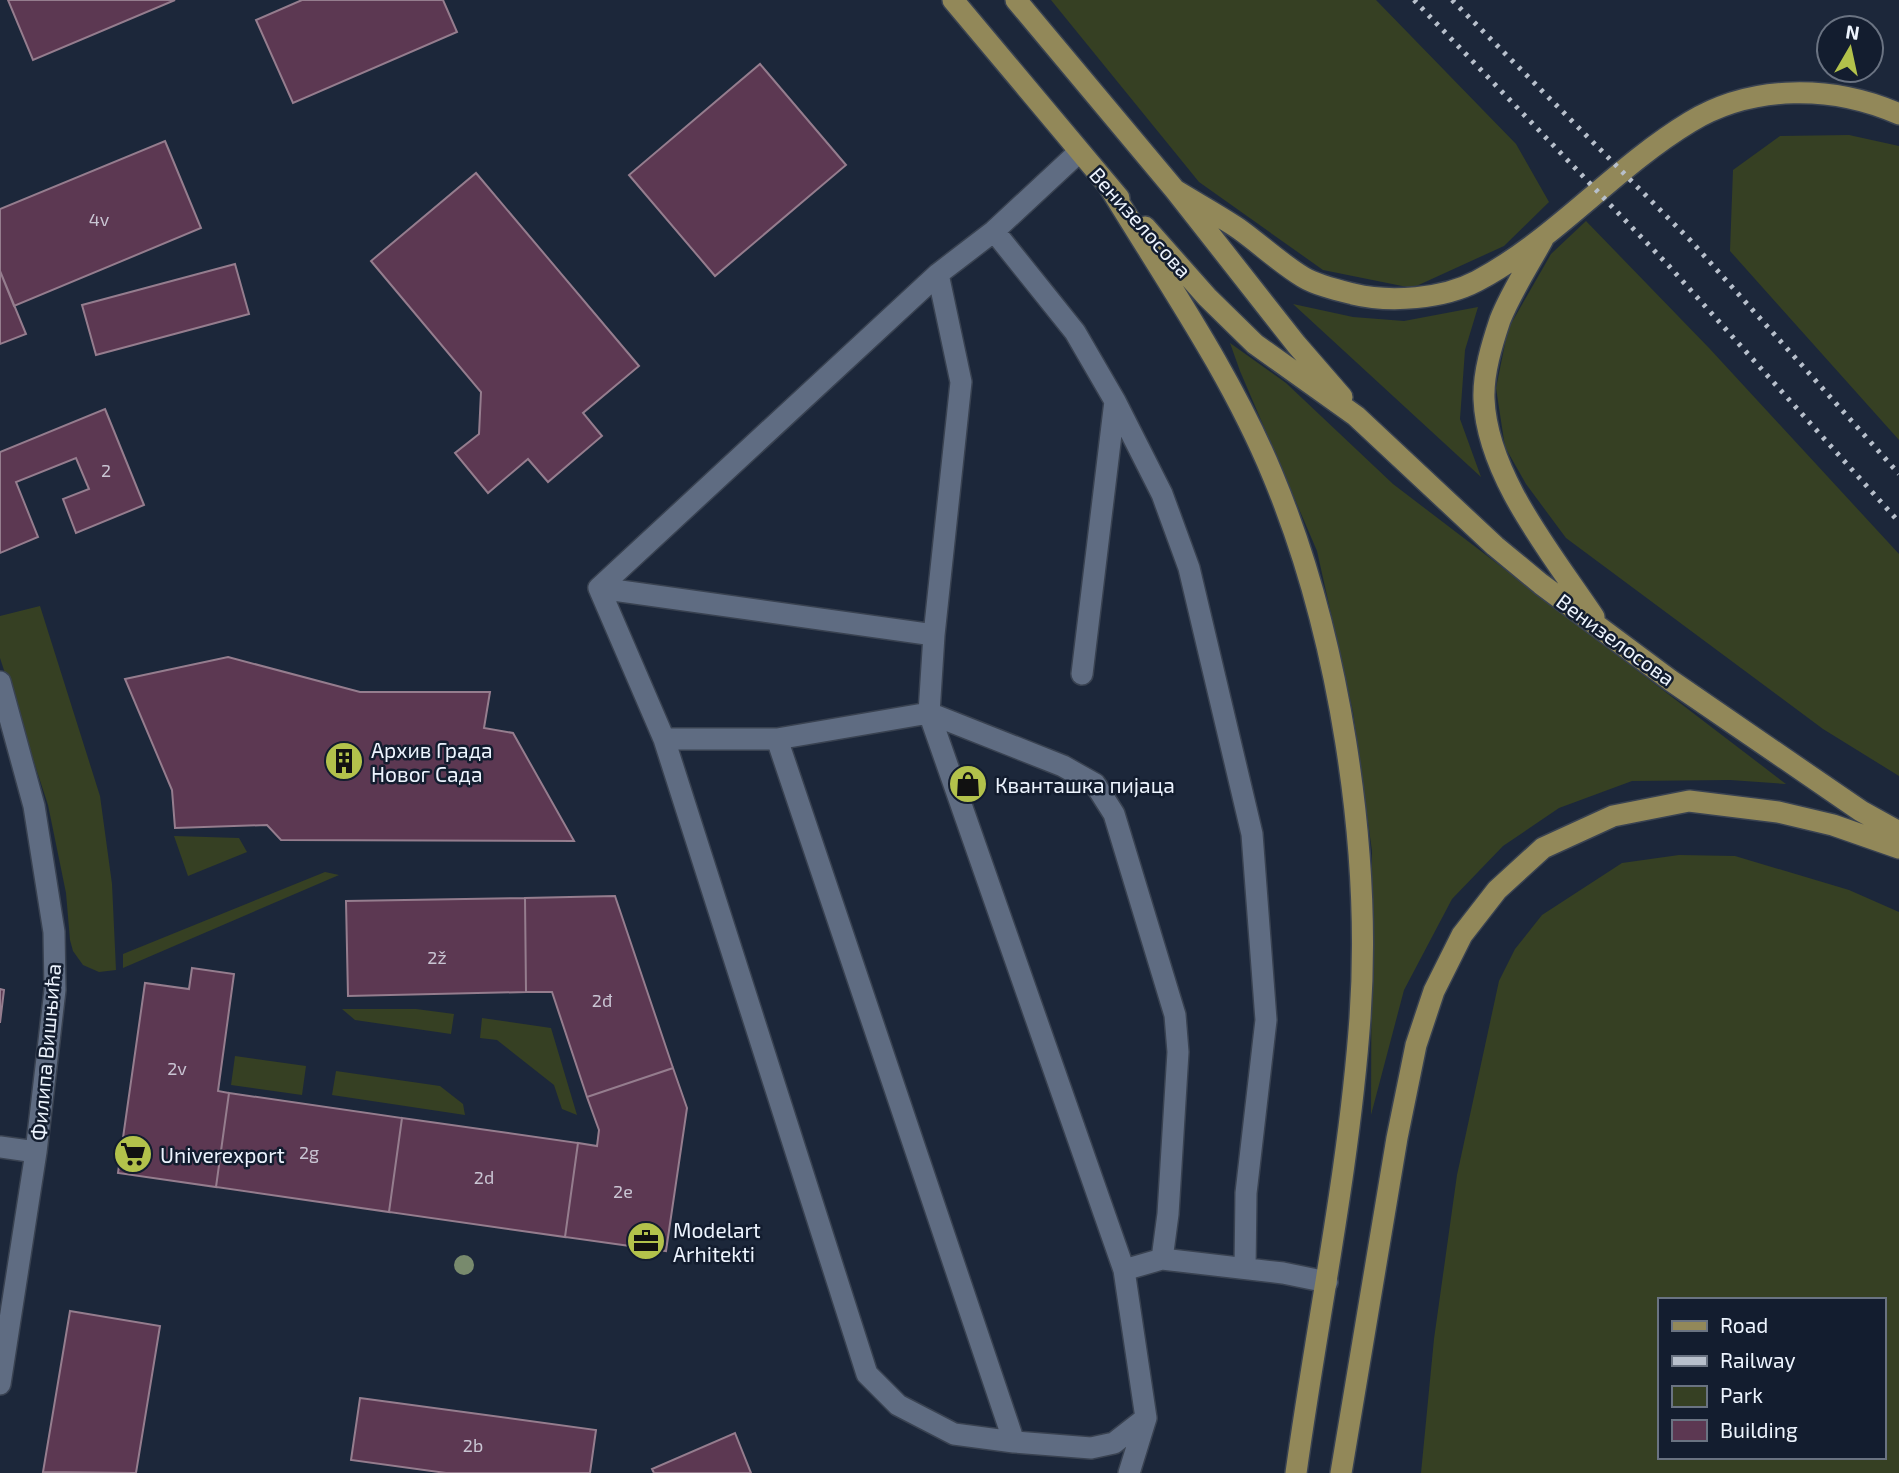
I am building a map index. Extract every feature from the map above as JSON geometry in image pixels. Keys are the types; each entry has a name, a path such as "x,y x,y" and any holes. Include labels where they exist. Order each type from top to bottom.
{"main road":[{"name":"Венизелосова","path":"954,0 1110,188 1208,297 1255,344 1356,416 1495,546 1541,584 1670,680 1861,811 1899,832"},
{"name":"Венизелосова","path":"1016,0 1175,190 1356,416"},
{"path":"1175,190 1238,229 1304,278 1354,295 1399,299 1427,297 1476,282 1544,237 1662,140 1692,121 1724,106 1758,96 1829,93 1864,101 1899,114"},
{"path":"1110,188 1241,407 1272,473 1318,604 1344,733 1359,860 1360,1017 1347,1148 1296,1473"},
{"path":"1544,237 1501,318 1488,362 1484,398 1490,439 1504,473 1524,510 1601,629"},
{"path":"1341,1473 1397,1138 1416,1045 1434,991 1462,935 1497,890 1543,848 1613,816 1689,801 1778,811 1833,825 1899,848"}],"street":[{"path":"599,588 938,274 994,230 1079,152"},
{"path":"994,230 1075,332 1115,401 1162,494 1189,568 1252,834 1266,1020 1246,1192 1245,1268"},
{"path":"938,274 961,382 934,635 929,713 1124,1270 1146,1418 1129,1473"},
{"path":"1082,674 1115,401"},
{"path":"599,588 934,635"},
{"path":"599,588 664,738 867,1374 898,1405 954,1434 1091,1448 1114,1443 1146,1418"},
{"name":"Филипа Вишњића","path":"0,682 34,806 54,932 55,990 36,1153 11,1245 0,1384"},
{"path":"664,738 777,739 929,713 1063,766 1095,784 1114,814 1175,1015 1177,1065 1168,1214 1162,1259"},
{"path":"777,739 1014,1442"},
{"path":"0,1147 36,1153"},
{"path":"1124,1270 1162,1259 1283,1273 1327,1282"}],"green space":[{"path":"1051,0 1376,0 1516,144 1549,202 1504,246 1412,288 1323,270 1199,182"},
{"path":"1849,135 1899,146 1899,440 1730,251 1733,170 1780,136"},
{"path":"1586,221 1709,348 1899,554 1899,776 1823,729 1566,538 1526,484 1505,447 1496,388 1508,329 1551,254"},
{"path":"1293,304 1353,317 1404,321 1478,307 1465,350 1460,419 1481,477"},
{"path":"1230,343 1286,383 1393,484 1786,784 1730,780 1632,781 1559,808 1503,846 1452,899 1404,990 1371,1115 1372,851 1353,712 1317,551"},
{"path":"40,606 100,796 112,884 116,970 99,972 83,965 73,951 66,893 48,805 0,658 0,616"},
{"path":"174,836 239,838 247,852 188,876"},
{"path":"1679,855 1735,856 1849,890 1899,912 1899,1473 1421,1473 1434,1339 1457,1175 1499,981 1515,949 1542,915 1622,863"},
{"path":"325,872 339,875 123,968 123,954"},
{"path":"342,1009 416,1009 454,1014 451,1034 355,1020"},
{"path":"482,1018 551,1028 577,1115 562,1109 554,1085 497,1040 480,1038"},
{"path":"235,1056 306,1066 302,1095 231,1085"},
{"path":"336,1071 440,1086 463,1104 465,1115 332,1095"}],"building":[{"path":"8,0 175,0 33,60"},
{"path":"302,0 443,0 457,32 293,103 256,20"},
{"path":"760,64 846,165 715,276 629,175"},
{"path":"165,141 201,228 14,306 0,271 0,209"},
{"path":"476,173 639,366 583,413 602,436 548,482 528,459 488,493 455,453 479,434 481,392 371,261"},
{"path":"235,264 249,314 96,355 82,305"},
{"path":"0,271 26,334 0,344"},
{"path":"105,409 144,505 76,533 63,499 89,489 76,458 16,482 38,537 0,553 0,452"},
{"name":"Архив Града Новог Сада","path":"228,657 360,692 490,692 484,728 513,733 574,841 281,840 267,825 175,828 172,790 125,679"},
{"path":"615,896 673,1068 587,1097 552,992 526,992 525,898"},
{"path":"525,898 526,992 348,996 346,901"},
{"path":"192,968 234,974 218,1091 229,1093 216,1187 118,1173 145,983 189,989"},
{"path":"0,989 4,990 0,1023"},
{"path":"673,1068 687,1108 666,1251 565,1237 578,1143 597,1146 599,1130 587,1097"},
{"path":"229,1093 402,1118 389,1212 216,1187"},
{"path":"402,1118 578,1143 565,1237 389,1212"},
{"path":"70,1311 160,1326 136,1473 43,1472"},
{"path":"360,1398 596,1430 590,1473 446,1473 351,1460"},
{"path":"735,1433 751,1473 654,1473 652,1469"}],"railway":[{"path":"1414,0 1669,266 1899,522"},
{"path":"1452,0 1691,241 1899,474"}],"place":[{"name":"Архив Града Новог Сада","path":"344,761"},
{"name":"Кванташка пијаца","path":"968,784"},
{"name":"Univerexport","path":"133,1154"},
{"name":"Modelart Arhitekti","path":"646,1241"}]}
